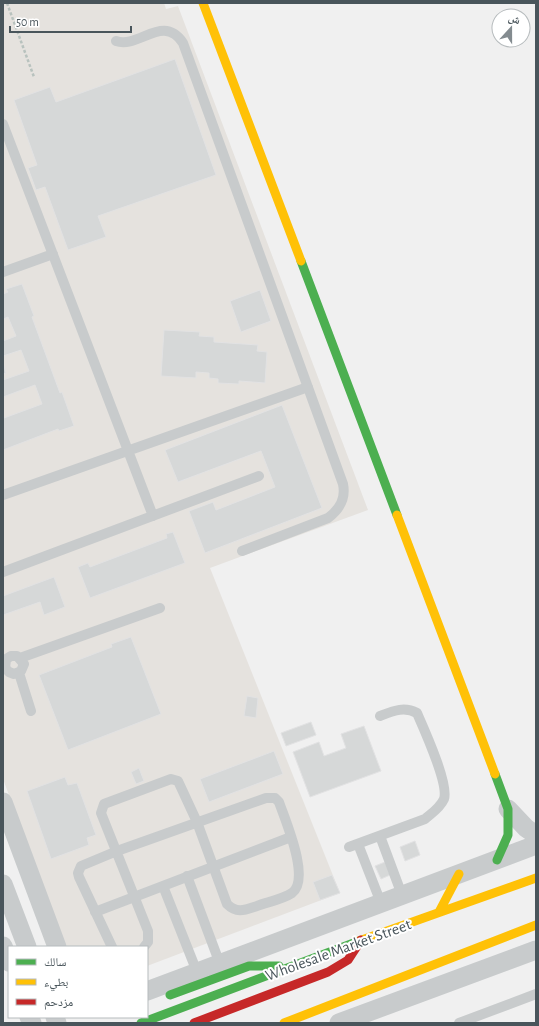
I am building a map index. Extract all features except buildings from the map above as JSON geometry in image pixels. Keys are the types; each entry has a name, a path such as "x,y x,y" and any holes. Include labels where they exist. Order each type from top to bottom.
{"main road":[{"path":"203,3 508,809 508,835 497,860"},
{"path":"439,912 459,874"},
{"name":"Wholesale Market Street","path":"141,1023 361,940 536,878"},
{"path":"284,1023 536,925"},
{"path":"194,1023 328,972 348,960 361,940"},
{"path":"154,995 249,966 294,966"}],"street":[{"path":"3,802 57,946"},
{"path":"508,809 526,828 536,835"},
{"name":"Wholesale Market Street","path":"154,995 197,972 536,845"},
{"path":"3,884 27,946"},
{"path":"34,946 40,904"},
{"path":"3,946 8,959"},
{"path":"339,1023 536,950"}],"lane":[{"path":"116,41 127,42 155,32 166,31 176,34 183,43 343,484 342,503 334,514 328,518 242,551"},
{"path":"3,124 153,516"},
{"path":"3,272 52,254"},
{"path":"3,495 308,387"},
{"path":"3,572 259,476"},
{"path":"31,711 5,668 5,660 11,656 20,658 160,608"},
{"path":"10,675 24,664 20,658"},
{"path":"380,716 403,709 410,709 417,712 431,745 445,791 441,804 435,812 425,819 354,846 381,903"},
{"path":"112,946 79,877 79,869 85,864 117,851 197,822 271,797 279,802 296,856 298,884 292,893 243,911 232,909 227,904 197,822 180,783 174,779 109,800 102,806 101,813 117,851 135,896 148,931 148,942 145,946"},
{"path":"380,836 402,895"},
{"path":"95,912 291,837"},
{"path":"187,876 220,964"},
{"path":"163,886 197,972"},
{"path":"460,1023 536,994"}],"path":[{"path":"7,3 34,77"}],"shaded area":[{"path":"3,3 164,3 166,9 178,6 368,510 210,568 340,893 148,966 148,946 67,946 65,945 3,779"}],"traffic: fast":[{"path":"301,261 397,515"},
{"path":"495,774 508,809 508,835 497,860"},
{"path":"141,1023 359,941"},
{"path":"170,995 249,966 279,966"}],"traffic: slow":[{"path":"203,3 301,261"},
{"path":"397,515 495,774"},
{"path":"439,912 459,874"},
{"path":"359,941 536,878"},
{"path":"284,1023 536,925"}],"traffic: jam":[{"path":"194,1023 328,972 348,960 361,940"}]}
